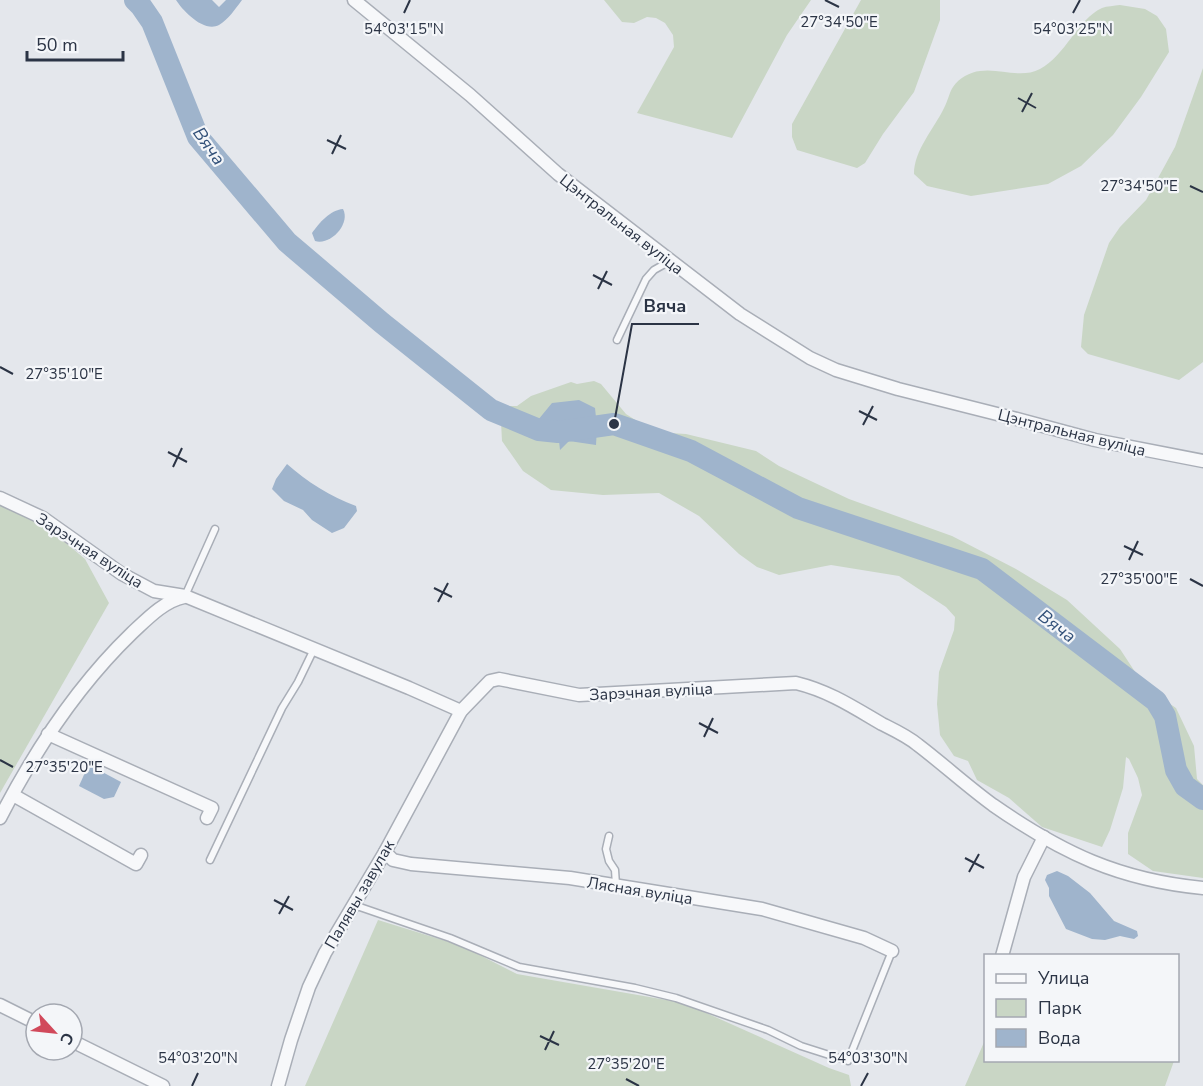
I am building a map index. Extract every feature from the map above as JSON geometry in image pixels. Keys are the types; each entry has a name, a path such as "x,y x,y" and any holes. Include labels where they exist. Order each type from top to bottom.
{"street":[{"name":"Цэнтральная вуліца","path":"354,0 470,95 558,174 769,334 810,358 836,370 887,386 1013,417 1063,433 1203,461"},
{"name":"Зарэчная вуліца","path":"0,498 44,518 122,574 154,591 185,596 461,711 490,681 499,679 579,695 796,683 828,693 916,743 993,805 1044,837 1104,867 1137,878 1203,888"},
{"path":"0,818 48,734 75,695 109,656 153,614 176,598 185,596"},
{"name":"Палявы завулак","path":"278,1086 309,987 325,953 385,852 461,711"},
{"path":"48,734 212,808 207,818"},
{"path":"13,795 136,864 141,855"},
{"path":"1003,954 1024,877 1044,837"},
{"name":"Лясная вуліца","path":"385,852 393,860 411,864 550,876 762,909 864,938 892,951"},
{"path":"0,1005 24,1017"},
{"path":"84,1047 163,1086"}],"lane":[{"path":"616,340 646,279 654,270 670,261"},
{"path":"185,596 215,529"},
{"path":"210,860 269,735 314,649"},
{"path":"609,836 606,849 609,861 615,870 616,886"},
{"path":"352,905 450,938 519,967 635,988 676,998 768,1030 801,1046 848,1061 892,951"}],"green space":[{"path":"604,0 811,0 787,35 732,138 637,113 674,47 673,35 665,23 656,18 647,17 634,23 622,22"},
{"path":"861,0 940,0 940,20 914,92 865,163 857,168 797,150 792,137 792,124"},
{"path":"1120,5 1145,9 1157,16 1166,29 1169,52 1141,97 1113,135 1081,166 1048,184 971,196 927,186 914,174 921,148 958,81 969,74 980,71 1025,73 1040,69 1057,56 1093,13 1104,7"},
{"path":"1203,68 1203,362 1179,380 1088,354 1081,347 1084,315 1109,243 1120,227 1146,200 1175,147"},
{"path":"594,381 601,384 626,414 654,432 686,434 756,451 779,466 849,499 952,536 1016,569 1067,600 1120,649 1145,687 1176,708 1194,746 1197,779 1203,785 1203,878 1153,871 1128,854 1128,833 1142,795 1138,778 1126,757 1123,788 1110,830 1102,847 1042,827 1009,798 977,780 968,761 954,756 940,735 937,704 939,672 954,630 955,617 946,607 899,576 831,565 779,575 757,567 739,554 699,516 659,493 603,495 551,490 523,471 502,441 501,422 504,409 508,406 517,406 531,396 571,382 577,384"},
{"path":"0,504 35,517 85,559 109,603 0,793"},
{"path":"378,920 462,946 517,974 684,1003 849,1075 851,1086 305,1086"},
{"path":"984,1042 984,1062 1174,1062 1165,1086 965,1086"}],"water":[{"path":"176,0 212,0 219,7 226,0 242,0 226,20 213,27 194,20"},
{"path":"343,209 344,221 338,233 327,240 315,241 312,233 318,225 329,214"},
{"path":"579,400 595,408 596,445 569,441 560,450 558,432 539,430 538,420 552,403"},
{"path":"287,464 319,488 356,506 357,511 344,528 332,533 312,520 303,510 284,501 272,489"},
{"path":"93,767 121,782 114,797 104,799 79,786 87,768"},
{"path":"1057,871 1068,876 1090,893 1114,921 1137,931 1138,936 1134,939 1120,936 1105,940 1092,939 1066,929 1049,896 1049,888 1045,880 1047,875"}],"waterway":[{"name":"Вяча","path":"135,0 152,22 198,137 287,242 382,323 491,410 539,430 558,432 614,424 691,451 798,508 982,569 1156,701 1165,716 1176,770 1185,786 1203,799"}],"place":[{"name":"Вяча","path":"614,424"}]}
